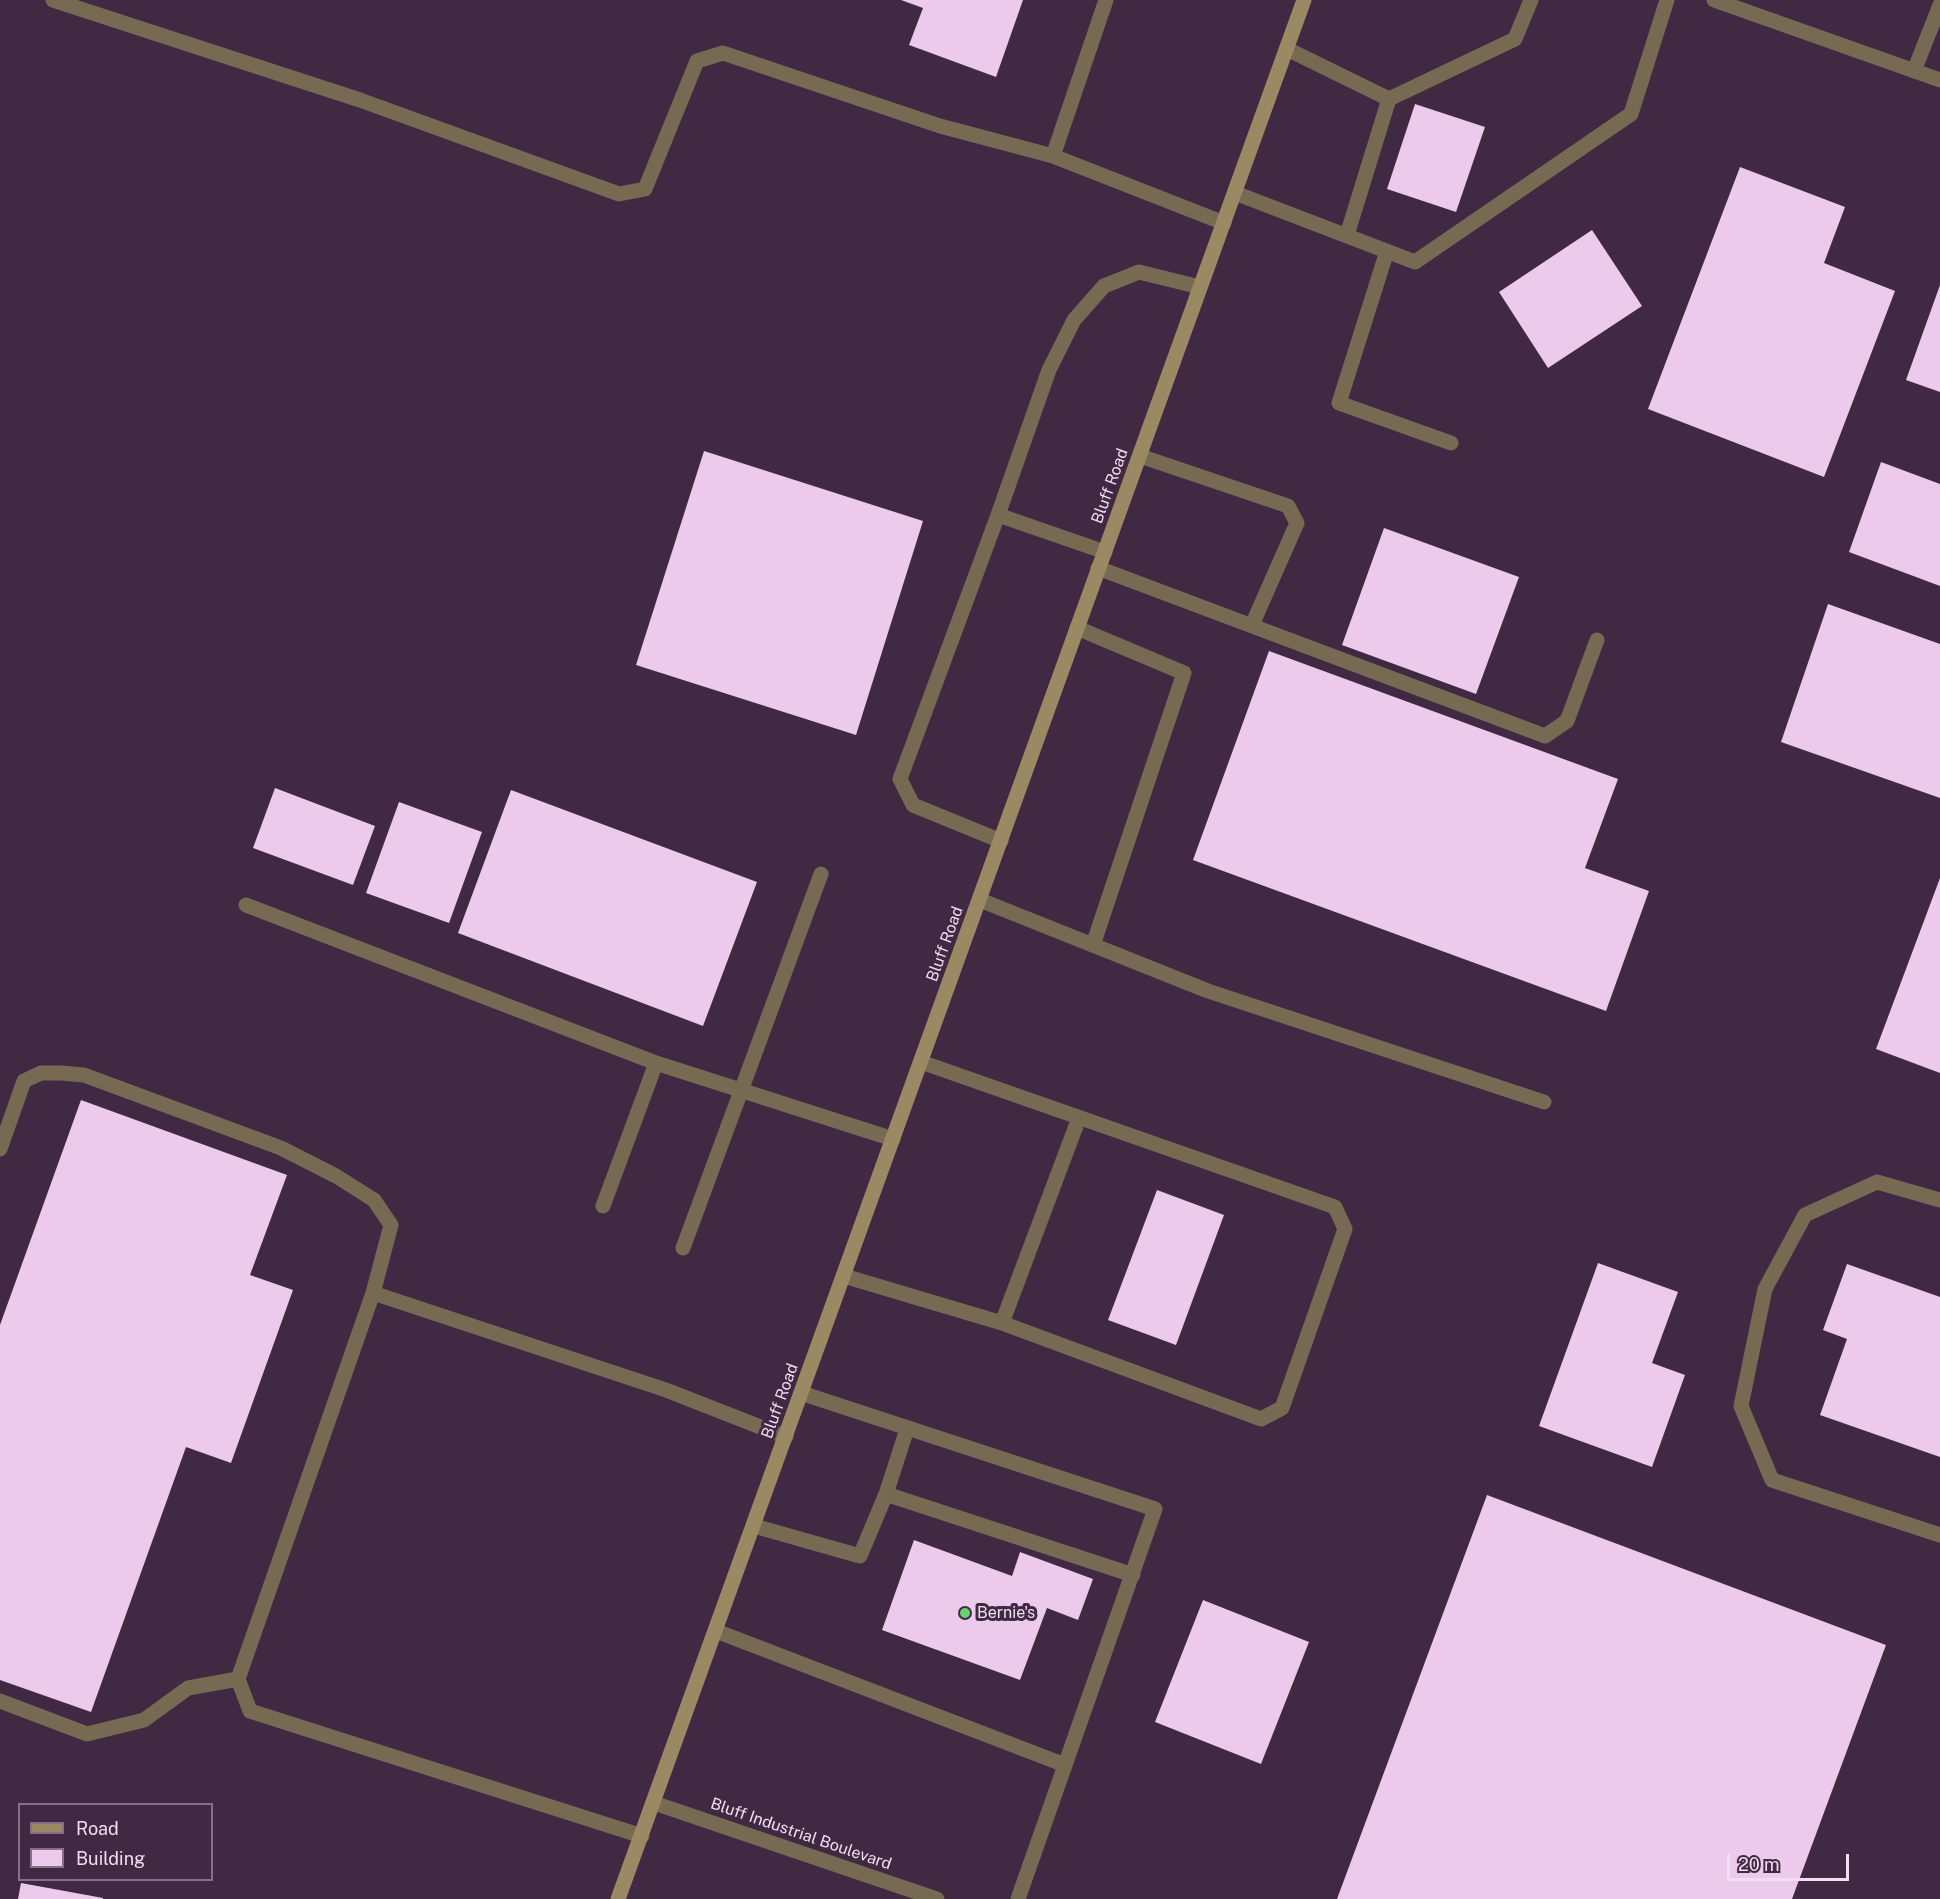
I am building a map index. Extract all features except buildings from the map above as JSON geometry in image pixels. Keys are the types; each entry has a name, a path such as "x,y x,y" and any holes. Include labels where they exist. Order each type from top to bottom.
{"main road":[{"name":"Bluff Road","path":"618,1899 1304,0"}],"street":[{"path":"53,0 360,100 619,194 645,189 697,61 723,52 940,126 1053,156 1224,223"},
{"path":"1053,156 1106,0"},
{"path":"1347,235 1389,99 1515,39 1531,0"},
{"path":"1235,193 1415,262 1630,114 1667,0"},
{"path":"1722,1 1940,80"},
{"path":"1914,71 1940,6"},
{"path":"1287,48 1389,99"},
{"path":"1387,251 1339,403 1451,443"},
{"path":"1001,841 913,805 900,779 1049,370 1074,320 1104,286 1139,272 1200,287"},
{"path":"1140,456 1288,506 1297,523 1252,625"},
{"path":"998,515 1105,552"},
{"path":"1098,568 1545,736 1567,721 1597,640"},
{"path":"1077,628 1184,673 1093,945"},
{"path":"683,1248 821,874"},
{"path":"980,900 1208,991 1544,1102"},
{"path":"246,904 656,1063 893,1139"},
{"path":"844,1276 1002,1323 1261,1419 1282,1408 1345,1229 1335,1207 921,1062"},
{"path":"603,1206 656,1063"},
{"path":"0,1149 24,1081 41,1073 84,1075 281,1148 336,1176 374,1200 391,1226 372,1293 238,1679 250,1711 642,1836"},
{"path":"1002,1323 1079,1118"},
{"path":"1940,1200 1877,1182 1805,1215 1765,1289 1741,1406 1772,1480 1940,1535"},
{"path":"372,1293 666,1390 786,1437"},
{"path":"801,1393 1155,1509 1018,1899"},
{"path":"754,1526 860,1556 886,1494 908,1429"},
{"path":"886,1494 1133,1575"},
{"path":"716,1631 1065,1765"},
{"path":"0,1701 87,1734 144,1720 188,1688 238,1679"},
{"name":"Bluff Industrial Boulevard","path":"654,1803 937,1899"}],"place":[{"name":"Bernie's","path":"965,1613"}]}
